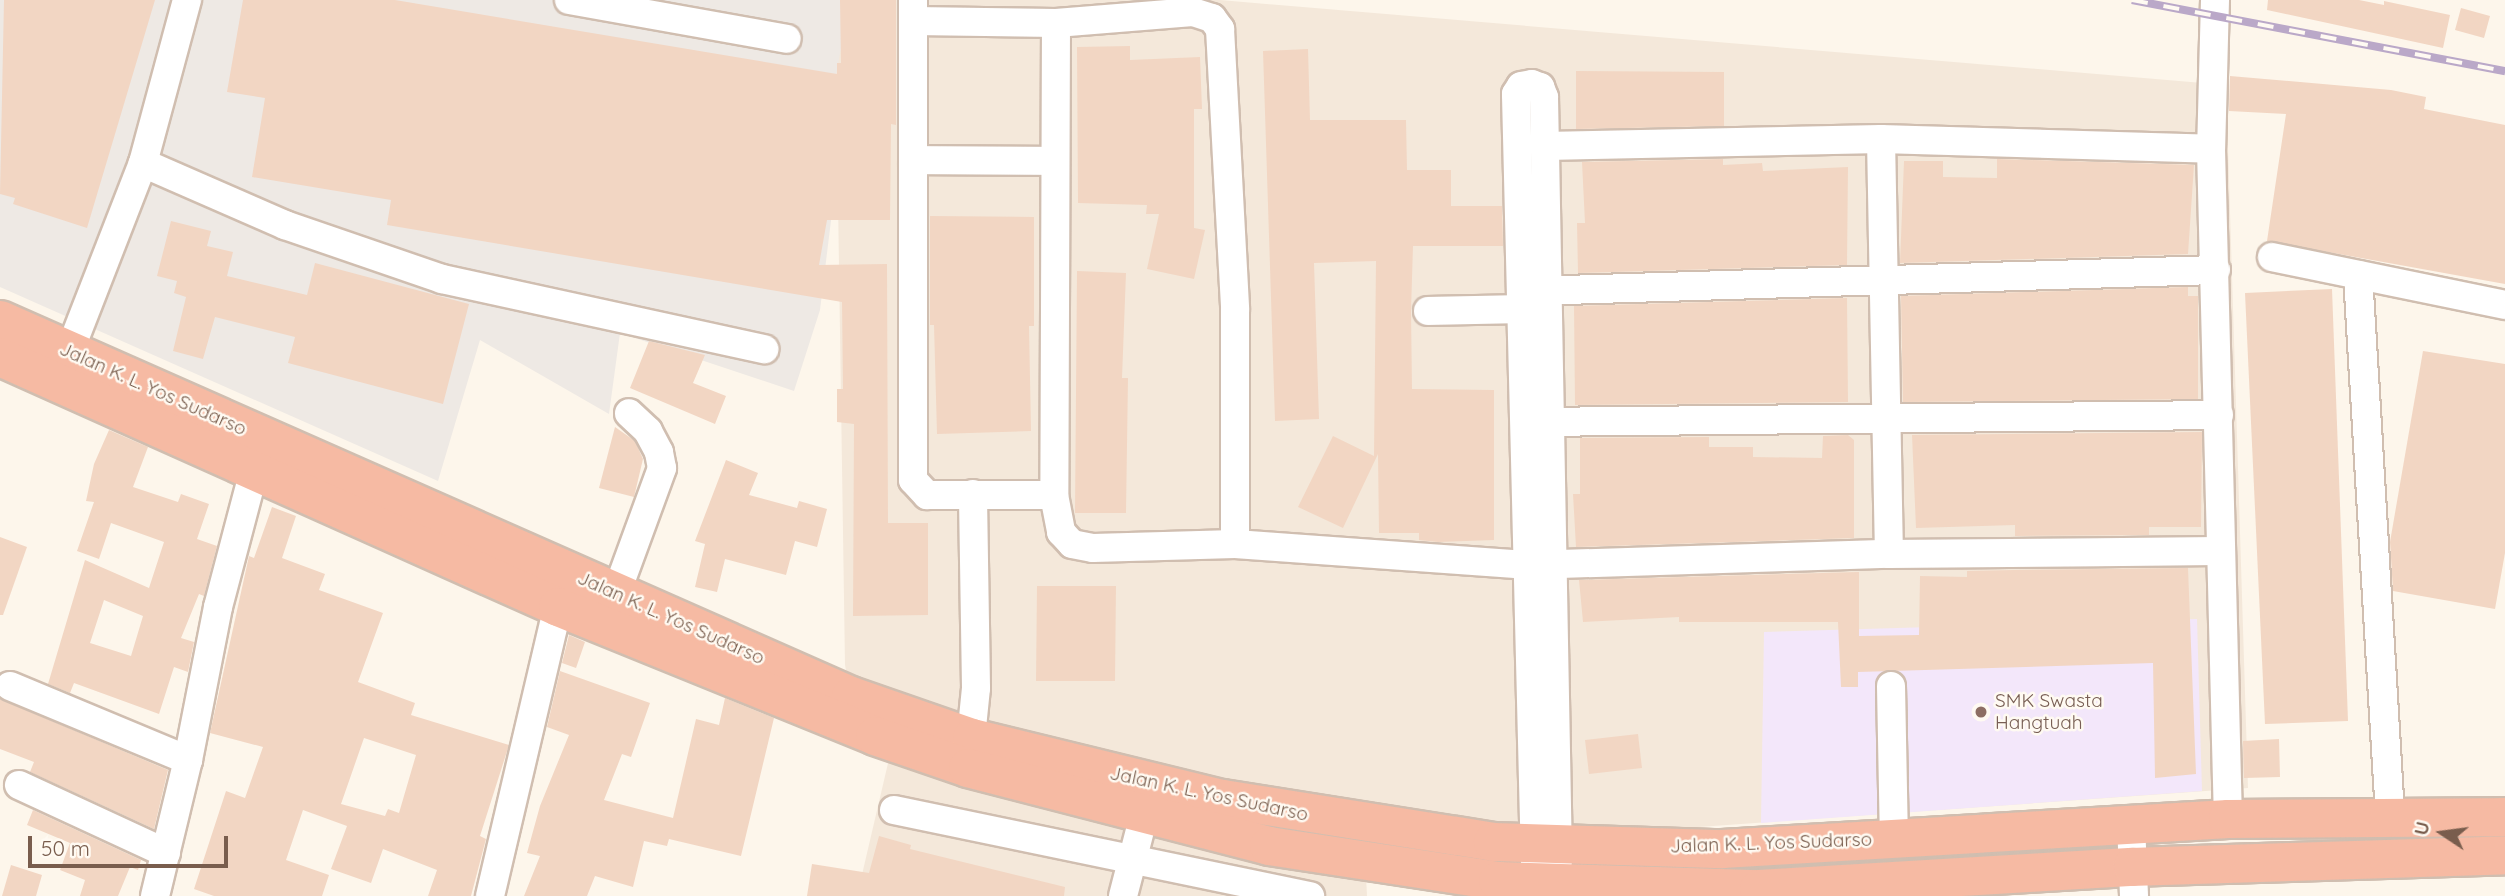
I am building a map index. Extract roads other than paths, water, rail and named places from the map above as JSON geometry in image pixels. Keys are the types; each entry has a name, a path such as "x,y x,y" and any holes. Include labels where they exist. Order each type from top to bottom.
{"highway":[{"name":"Jalan K. L. Yos Sudarso","path":"0,320 64,367 254,471 558,607 823,716 970,753 1401,830 1546,845 1722,849 2228,819 2505,817"},
{"name":"Jalan K. L. Yos Sudarso","path":"0,357 64,367 616,594 970,753 1143,815 1434,885 1759,889 2014,886 2133,882 2505,856"}],"street":[{"path":"64,367 143,163 187,0"},
{"path":"569,0 787,39"},
{"path":"2215,0 2211,149 2219,415 2219,551 2228,819"},
{"path":"1054,495 927,495 913,481 913,11 1056,23 1193,12 1212,18 1220,29 1235,310 1236,544"},
{"path":"1056,23 1054,495 1061,532 1072,544 1093,548 1236,544 1540,565 1889,554 2219,551"},
{"path":"1523,886 1546,845 1538,421 1516,94 1521,86 1540,87 1544,97 1545,146 1531,297"},
{"path":"1545,146 1881,139 2211,149"},
{"path":"1881,139 1889,554"},
{"path":"913,160 1055,161"},
{"path":"143,163 285,225 443,279 764,349"},
{"path":"2272,257 2505,305"},
{"path":"1428,311 1531,297 2216,270"},
{"path":"2358,275 2390,816"},
{"path":"616,594 662,468 659,452 648,431 629,413"},
{"path":"1538,421 2219,415"},
{"path":"155,896 188,760 218,607 254,471"},
{"path":"970,753 976,688 973,494"},
{"path":"490,896 558,607"},
{"path":"10,686 188,760"},
{"path":"1891,686 1894,838"},
{"path":"19,785 166,853"},
{"path":"894,810 1132,862 1310,896"},
{"path":"1123,896 1143,815"},
{"path":"2131,824 2133,882"},
{"path":"2011,832 2014,886"}],"railway":[{"path":"2132,0 2505,71"}],"place":[{"name":"SMK Swasta Hangtuah","path":"1981,712"}]}
